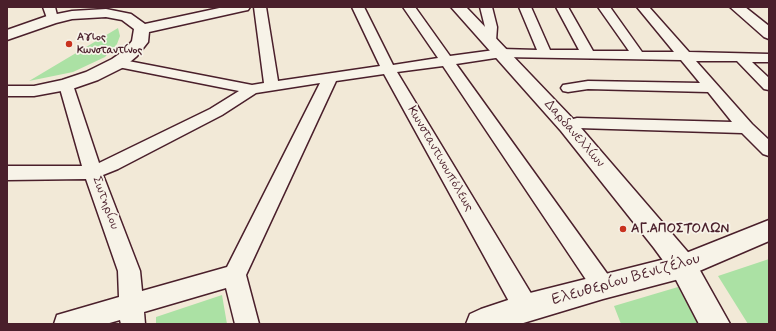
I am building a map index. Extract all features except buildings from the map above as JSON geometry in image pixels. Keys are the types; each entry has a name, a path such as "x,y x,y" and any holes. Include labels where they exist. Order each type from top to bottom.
{"street":[{"path":"142,29 243,7"},
{"path":"260,7 272,87"},
{"name":"Κωνσταντινουπόλεως","path":"358,7 388,69 526,308"},
{"path":"409,7 448,60 603,286"},
{"name":"Δαρδανελλίων","path":"458,7 568,126 663,240 683,266 715,324"},
{"path":"486,7 496,47"},
{"path":"525,7 545,53"},
{"path":"562,7 588,54"},
{"path":"604,7 638,54"},
{"path":"643,7 746,128 769,150"},
{"path":"737,7 769,34"},
{"path":"7,35 50,13 72,15 110,10 137,23 142,29 140,42 131,53 118,63 92,76 66,85 34,91 7,91"},
{"path":"118,63 252,89 448,60 496,47 545,53 769,58"},
{"path":"740,57 769,86"},
{"path":"247,324 235,275 330,78"},
{"name":"Σωτηρίου","path":"66,85 93,172 129,271 133,315"},
{"path":"568,88 588,85 713,88"},
{"path":"7,173 93,172 112,165 216,112 252,89"},
{"path":"568,126 577,124 746,128"},
{"name":"Ελευθερίου Βενιζέλου","path":"481,324 526,308 603,286 683,266 769,230"},
{"path":"66,324 133,315 235,275"}],"green space":[{"path":"118,28 120,36 117,44 105,57 73,72 29,81"},
{"path":"769,259 769,324 748,324 718,276"},
{"path":"678,287 698,324 621,324 614,306"},
{"path":"222,295 227,324 156,324 156,317"}],"place":[{"name":"Αγιος Κωνσταντίνος","path":"69,44"},
{"name":"ΑΓ.ΑΠΟΣΤΟΛΩΝ","path":"623,229"}]}
